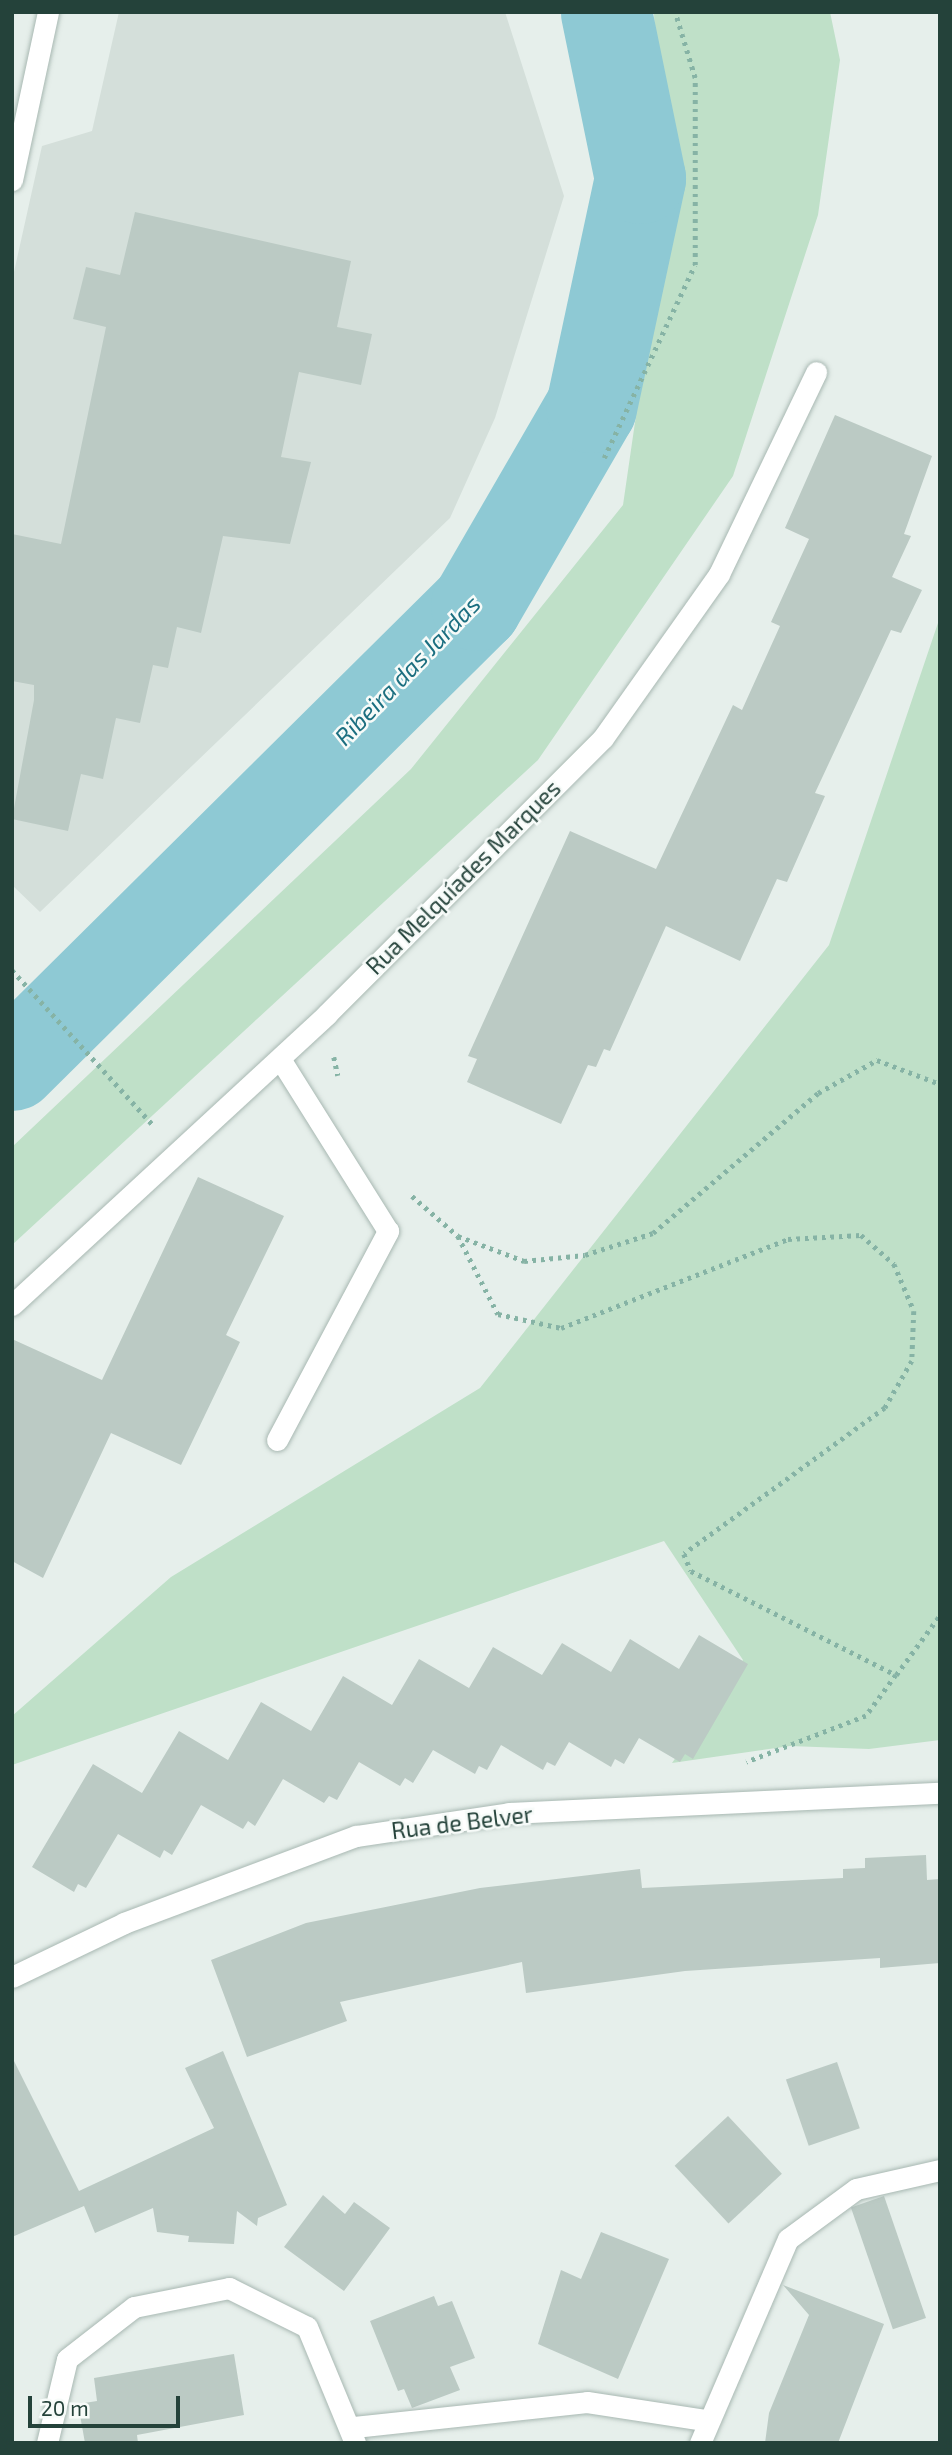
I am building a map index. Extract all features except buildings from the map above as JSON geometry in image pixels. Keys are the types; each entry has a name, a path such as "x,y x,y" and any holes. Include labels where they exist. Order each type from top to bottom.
{"street":[{"path":"12,180 48,12"},
{"name":"Rua Melquíades Marques","path":"12,1306 327,1014 603,738 719,575 816,372"},
{"path":"277,1440 388,1231 280,1059"},
{"name":"Rua de Belver","path":"12,1977 124,1923 356,1836 509,1813 940,1793"},
{"path":"700,2443 705,2420 788,2239 856,2189 940,2170"},
{"path":"47,2443 67,2359 134,2307 229,2288 307,2327 355,2435 587,2402 705,2420"}],"path":[{"path":"604,458 695,265 695,78 675,12"},
{"path":"12,970 121,1093"},
{"path":"327,1014 343,1084"},
{"path":"458,1236 524,1261 585,1255 653,1233 818,1093 877,1060 940,1084"},
{"path":"405,1185 458,1236 498,1314 561,1328 788,1239 861,1235 894,1264 914,1311 912,1361 885,1408 684,1554 691,1571 896,1675"},
{"path":"702,1803 709,1777 866,1716 940,1615"}],"shaded area":[{"path":"119,12 505,12 564,196 495,418 450,518 40,912 12,885 12,281 42,146 92,131"}],"green space":[{"path":"654,12 830,12 840,60 818,215 733,476 538,760 12,1245 12,1147 411,769 623,505 661,243"},
{"path":"940,617 940,1740 869,1749 790,1746 672,1763 743,1660 664,1541 12,1765 12,1716 171,1577 480,1388 829,945"}],"waterway":[{"name":"Ribeira das Jardas","path":"12,1065 476,605 591,407 640,178 606,12"}]}
